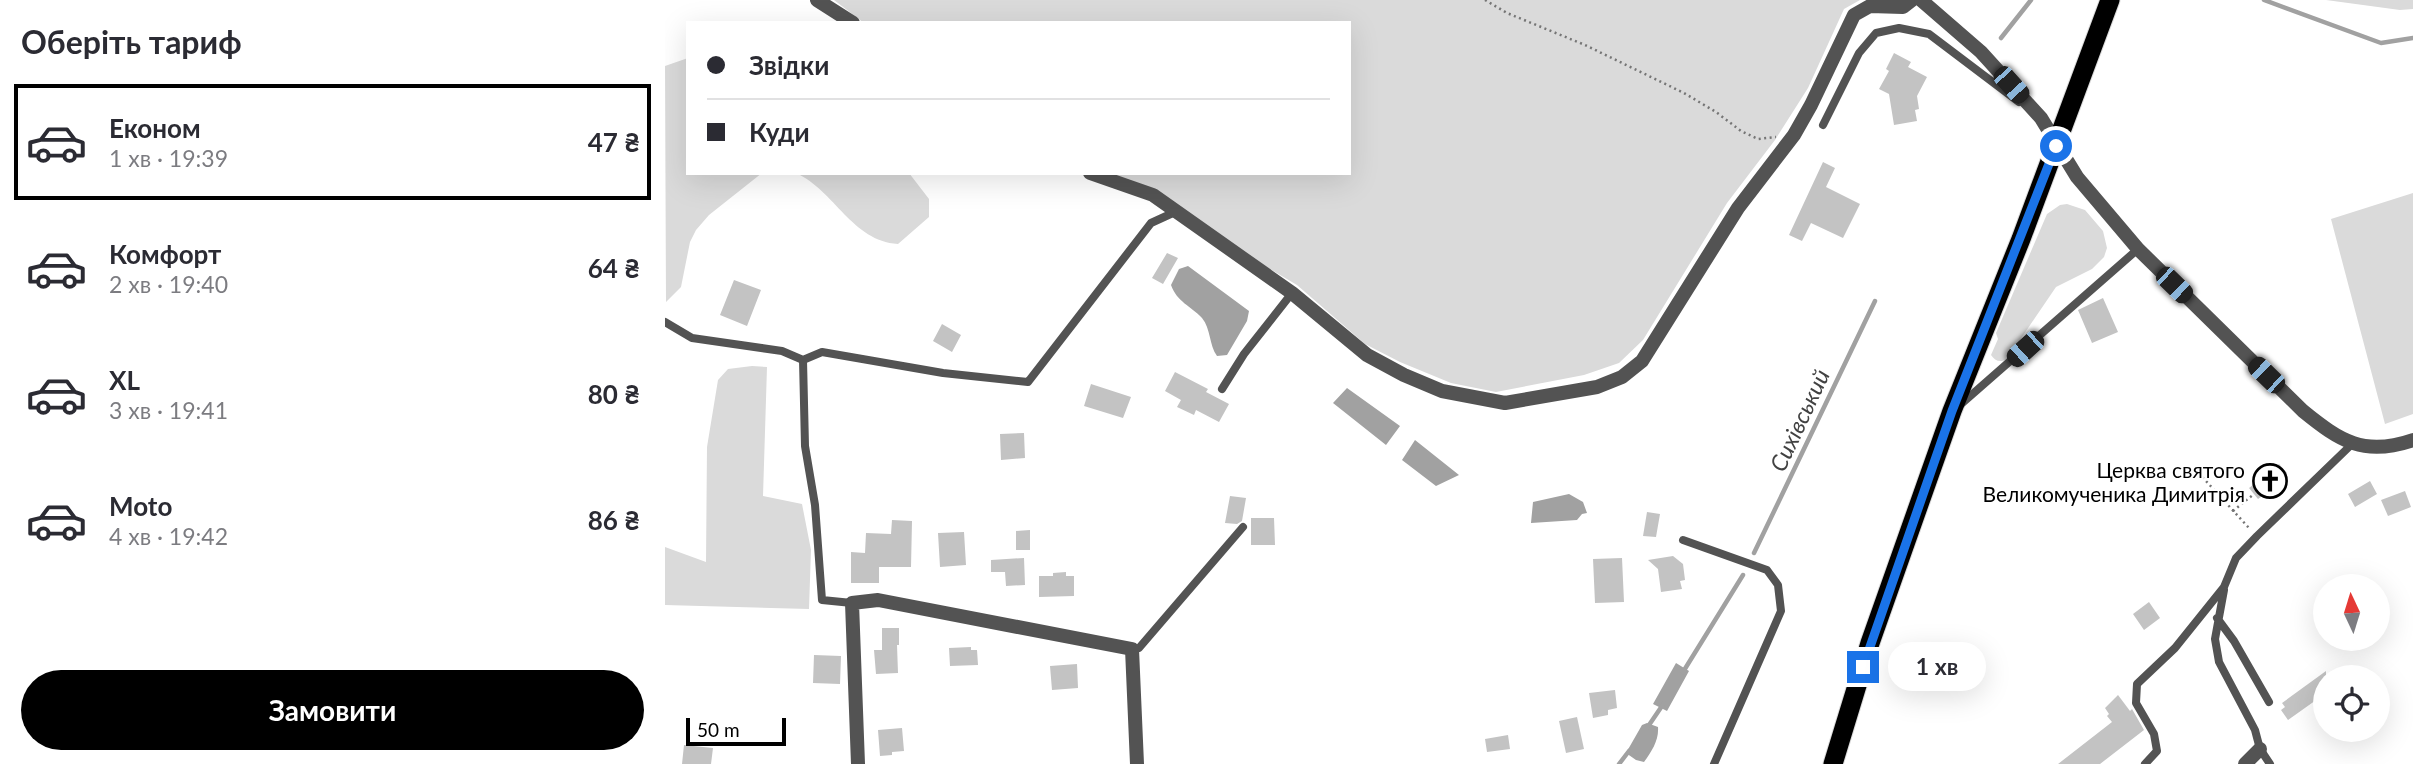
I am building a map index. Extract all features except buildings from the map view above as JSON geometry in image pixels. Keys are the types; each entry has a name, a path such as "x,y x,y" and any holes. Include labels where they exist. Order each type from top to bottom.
{"highway":[{"path":"1833,764 1870,643 1952,411 2110,0"}],"street":[{"path":"817,0 850,21"},
{"path":"1096,175 1153,195 1292,293 1367,355 1404,375 1442,391 1505,404 1597,387 1622,377 1641,360 1738,208 1794,135 1854,15 1870,6 1903,6 1912,0"},
{"path":"1921,0 1982,52 2041,118 2077,177 2138,249 2303,411 2329,433 2351,445 2373,446 2413,440"},
{"path":"858,764 852,603 879,600 1132,649 1137,764"},
{"path":"2245,764 2260,749"}],"lane":[{"path":"1823,125 1859,53 1876,33 1899,28 1929,34 2041,118"},
{"path":"665,322 692,338 782,351 803,360 822,352 943,373 1028,382 1151,223 1175,212"},
{"path":"1952,411 2138,249"},
{"path":"1222,390 1244,354 1292,293"},
{"path":"803,360 805,446 815,505 822,600 852,603"},
{"path":"2270,764 2260,749 2255,730 2219,662 2215,639 2224,587 2237,558 2256,536 2351,445"},
{"path":"1132,649 1139,648 1243,527"},
{"path":"1683,540 1767,570 1778,585 1781,611 1714,764"},
{"path":"2145,764 2157,751 2154,734 2136,703 2137,684 2175,648 2224,587"},
{"path":"2217,618 2234,640 2269,702"},
{"path":"2256,764 2260,749"}],"path":[{"path":"1485,0 1507,13 1585,45 1683,93 1758,139 1794,135"},
{"path":"2195,469 2256,536"},
{"path":"2233,511 2254,494"}],"shaded area":[{"path":"834,0 1860,0 1844,9 1808,88 1775,140 1727,203 1643,340 1619,363 1584,375 1496,392 1451,383 1365,344 1297,285 1110,175 1351,175 1351,21 861,21"},
{"path":"2326,0 2413,0 2413,9 2400,10"},
{"path":"686,59 686,175 759,175 709,215 696,230 690,242 681,287 666,302 665,66"},
{"path":"800,175 911,175 929,199 929,217 898,244 882,241 856,225 810,181"},
{"path":"2413,193 2413,414 2385,424 2331,219"},
{"path":"2067,204 2085,210 2103,231 2107,248 2104,257 2092,269 2056,287 2007,359 1996,360 1991,355 1998,339 1996,333 2047,214 2060,205"},
{"path":"1188,266 1249,311 1247,321 1227,355 1217,356 1205,322 1181,300 1171,285 1179,269"},
{"path":"767,367 763,496 802,504 811,550 809,609 665,605 665,547 706,562 707,447 718,380 728,369"},
{"path":"1347,388 1400,426 1386,445 1333,403"},
{"path":"1415,440 1459,475 1436,486 1402,460"},
{"path":"1569,494 1583,502 1587,513 1577,520 1531,523 1533,502"},
{"path":"1676,663 1689,671 1667,711 1653,704"},
{"path":"1647,723 1658,727 1658,732 1644,762 1626,753 1642,725"}],"waterway":[{"name":"Сихівський","path":"2001,38 2031,0"},
{"name":"Сихівський","path":"2264,0 2381,43 2413,38"},
{"name":"Сихівський","path":"1754,553 1875,301"},
{"name":"Сихівський","path":"1683,672 1743,575"},
{"name":"Сихівський","path":"1647,728 1664,703"},
{"name":"Сихівський","path":"1619,764 1629,751"}],"place":[{"name":"Церква святого Великомученика Димитрія","path":"2270,481"}],"route":[{"path":"1863,667 1952,411 2056,146"}]}
